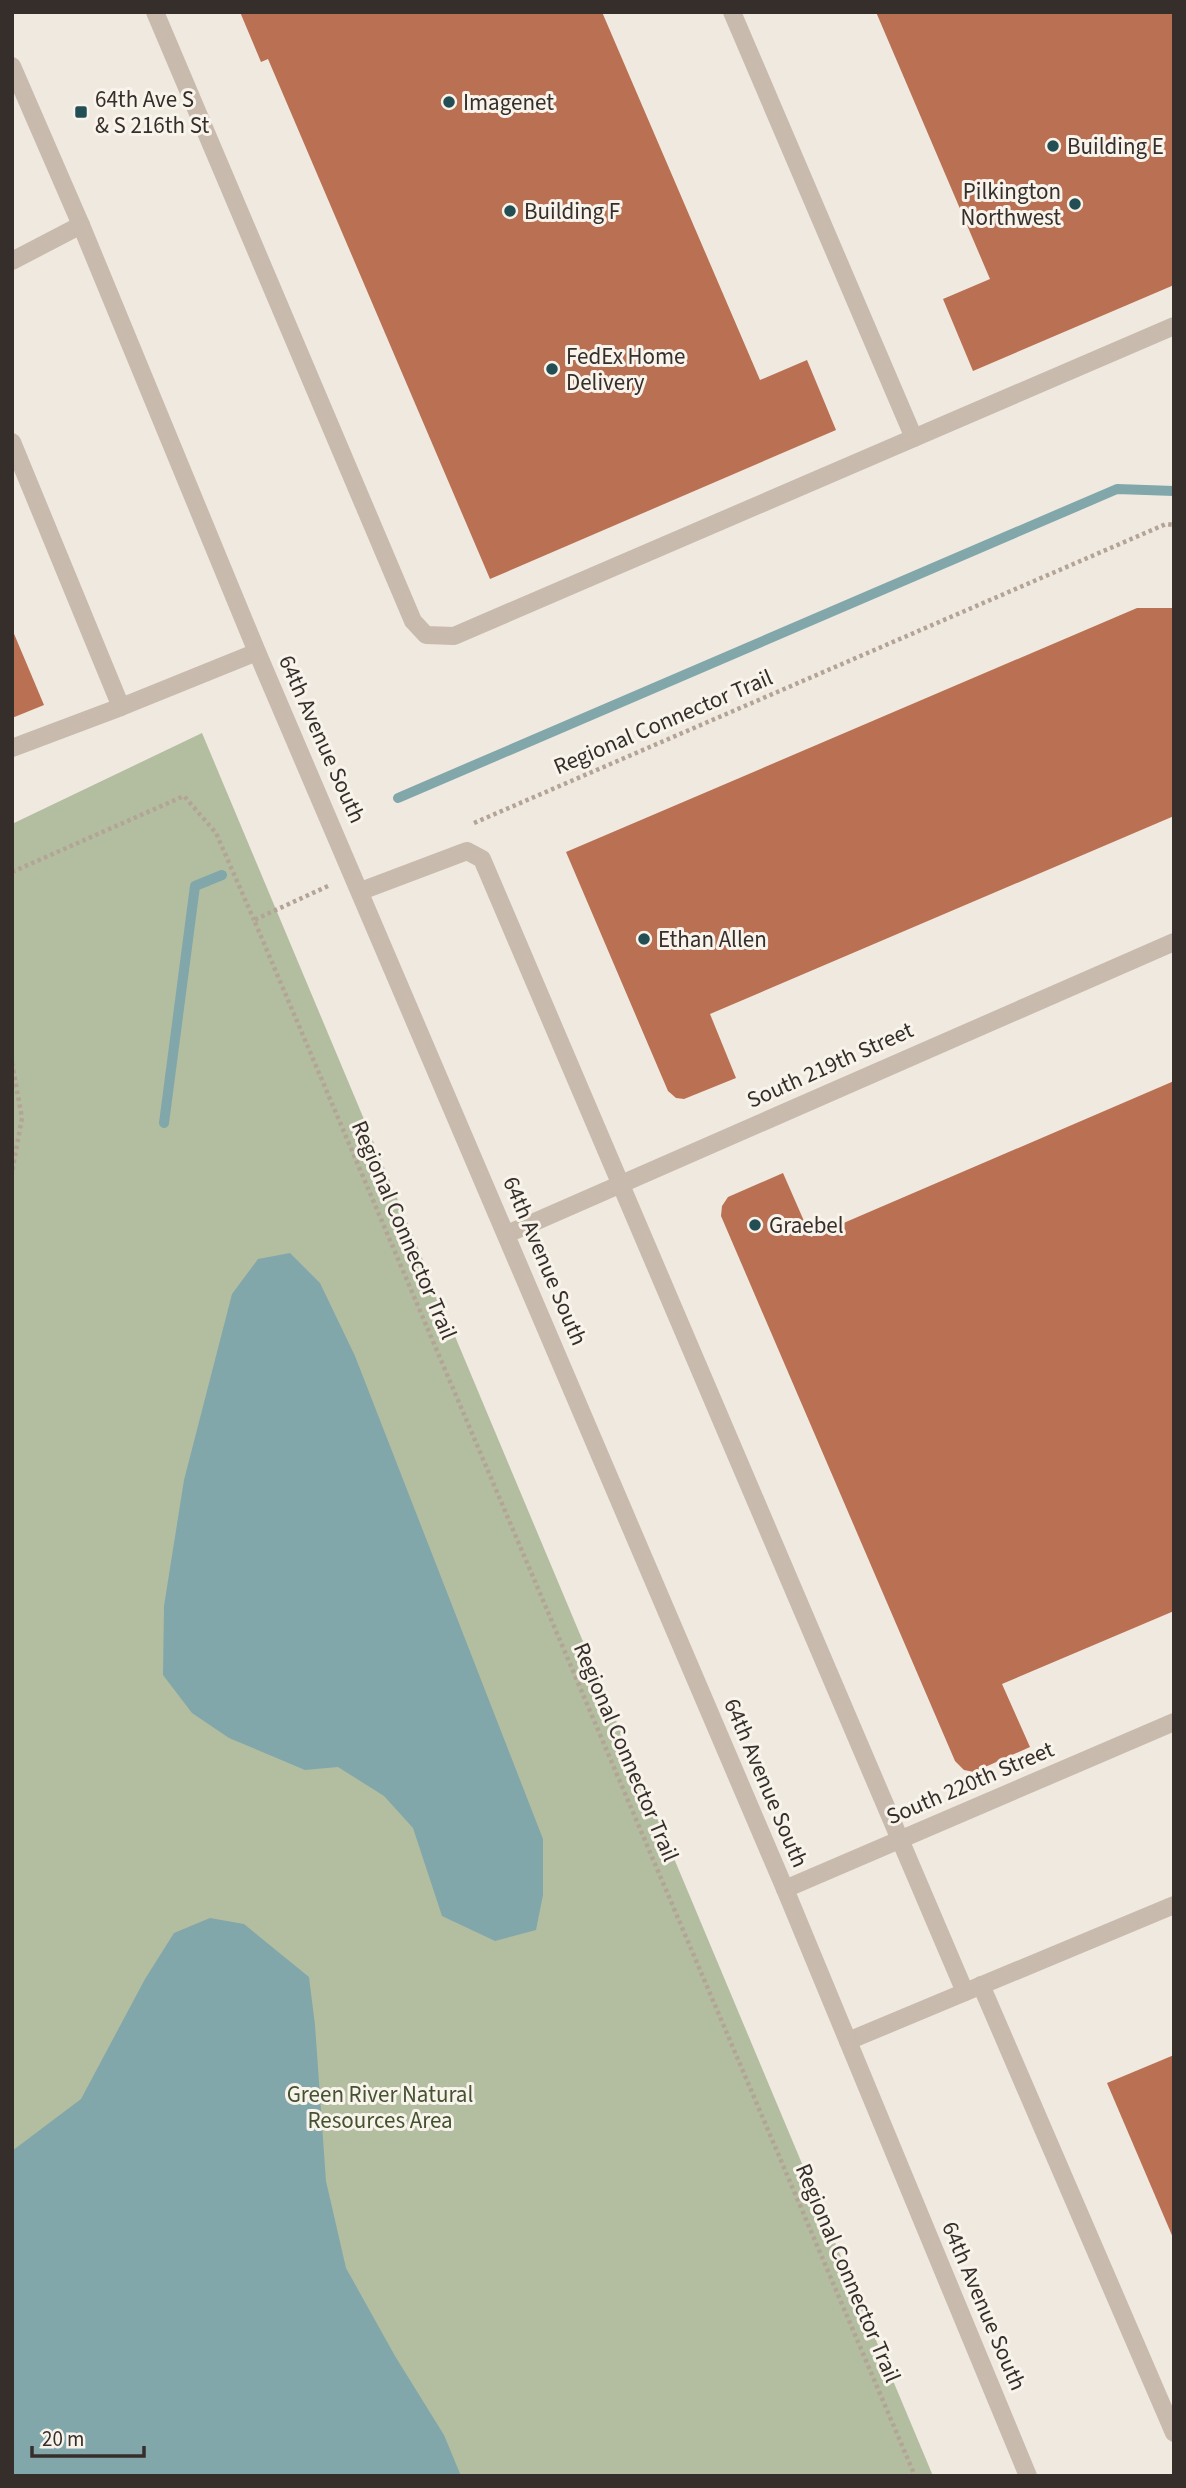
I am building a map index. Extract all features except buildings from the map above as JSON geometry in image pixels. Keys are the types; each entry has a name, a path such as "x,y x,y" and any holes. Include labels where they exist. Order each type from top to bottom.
{"street":[{"path":"155,12 413,621 426,635 454,636 1174,326"},
{"path":"732,12 914,438"},
{"name":"64th Avenue South","path":"12,66 81,225 257,652 785,1889 1028,2476"},
{"path":"12,261 81,225"},
{"path":"12,442 121,707"},
{"path":"12,748 257,652"},
{"path":"357,883 467,851 482,859 900,1840 973,1989 1174,2433"},
{"name":"South 219th Street","path":"507,1234 1174,942"},
{"name":"South 220th Street","path":"785,1889 1174,1722"},
{"path":"848,2041 1174,1905"}],"path":[{"name":"Regional Connector Trail","path":"468,825 1153,529 1174,524"},
{"name":"Regional Connector Trail","path":"12,872 184,796 216,833 915,2476"},
{"path":"254,920 357,883"},
{"path":"12,1062 22,1118 12,1172"}],"green space":[{"name":"Green River Natural Resources Area","path":"202,733 933,2476 12,2476 12,824"}],"water":[{"path":"290,1253 320,1283 355,1356 543,1839 543,1895 536,1930 495,1941 442,1916 413,1828 384,1796 338,1767 305,1770 229,1738 192,1713 163,1675 164,1606 184,1480 232,1294 258,1259"},
{"path":"210,1918 244,1924 309,1977 326,2181 346,2268 395,2356 444,2435 461,2476 12,2476 12,2151 81,2099 145,1979 174,1933"}],"waterway":[{"path":"398,798 1117,489 1174,491"},
{"path":"164,1123 195,886 222,875"}],"place":[{"name":"Imagenet","path":"449,102"},
{"name":"64th Ave S & S 216th St","path":"81,112"},
{"name":"Building E","path":"1053,146"},
{"name":"Pilkington Northwest","path":"1075,204"},
{"name":"Building F","path":"510,211"},
{"name":"FedEx Home Delivery","path":"552,369"},
{"name":"Ethan Allen","path":"644,939"},
{"name":"Graebel","path":"755,1225"}]}
